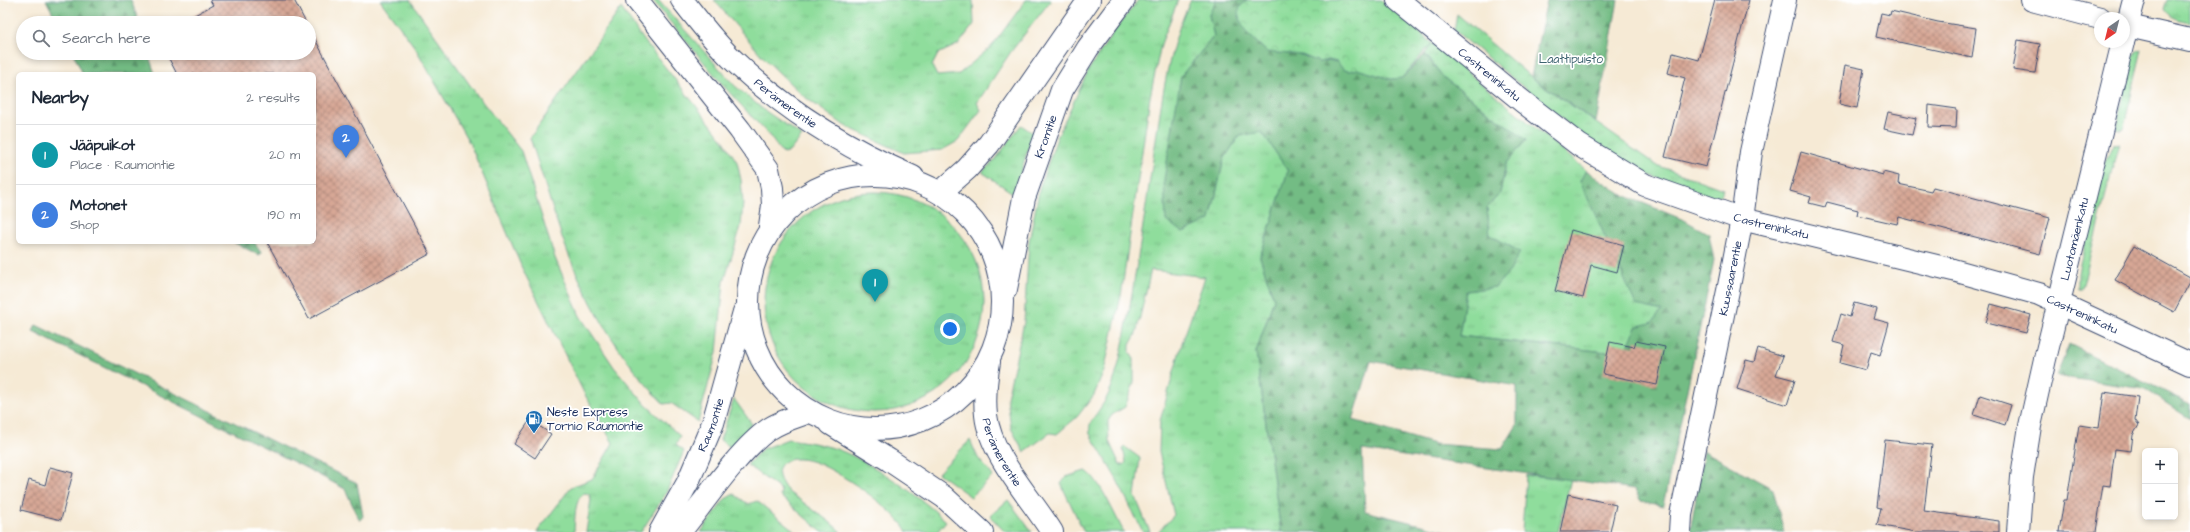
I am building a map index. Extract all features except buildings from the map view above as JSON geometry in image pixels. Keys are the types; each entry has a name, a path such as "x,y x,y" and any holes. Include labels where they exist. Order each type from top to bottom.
{"main road":[{"path":"637,0 745,136 768,169 772,188 773,205 770,226 756,254 748,281 744,312 753,346 763,367 774,384 791,401 889,460 944,497 982,532"},
{"name":"Perämerentie","path":"682,0 731,58 776,97 825,132 872,159 914,176 942,191 965,210 982,231 996,259 1006,289"},
{"path":"942,191 967,169 989,144 1089,0"},
{"name":"Kromitie","path":"989,362 1001,327 1006,289 1024,198 1062,90 1088,48 1124,0"},
{"name":"Castreninkatu","path":"1398,0 1522,101 1611,166 1644,185 1742,219 1953,270 2039,294 2190,364"},
{"name":"Kuussaarentie","path":"1680,532 1681,515 1742,219 1751,152 1785,0"},
{"path":"2032,0 2094,16"},
{"name":"Luotomäenkatu","path":"2130,15 2134,0"},
{"path":"2130,34 2190,40"},
{"name":"Luotomäenkatu","path":"2018,532 2022,477 2030,426 2121,48"},
{"path":"770,226 797,204 817,193 843,184 873,179 914,176"},
{"name":"Raumontie","path":"660,532 688,482 713,423 744,312"},
{"path":"829,423 882,424 912,420 939,410 964,393 989,362"},
{"name":"Perämerentie","path":"989,362 984,392 986,416 990,433 1004,460 1052,532"},
{"path":"680,532 745,451 768,430 808,412"}],"green space":[{"path":"46,0 131,0 137,16 54,16"},
{"path":"380,0 410,0 477,95 521,151 555,258 580,316 614,367 646,405 680,436 676,445 684,451 666,493 641,532 586,532 591,499 589,494 584,493 578,500 574,532 537,532 571,487 592,479 613,443 584,393 522,268 470,144 416,49"},
{"path":"652,0 658,0 735,86 764,110 802,136 789,152 782,153 768,134 727,90"},
{"path":"714,0 973,0 974,24 959,44 938,54 932,66 937,76 959,74 992,46 1026,0 1051,0 1010,53 977,103 981,110 958,141 942,150 904,153 845,126 802,95 763,57"},
{"path":"1138,0 1178,0 1161,44 1150,97 1121,296 1104,371 1094,395 1077,417 1057,434 1050,433 1024,452 1011,428 1007,398 1024,322 1029,241 1040,186 1058,135 1089,69 1114,31"},
{"path":"1191,0 1216,0 1209,15 1214,36 1181,76 1210,219 1224,159 1239,136 1262,131 1288,171 1260,257 1274,299 1256,352 1281,532 1158,532 1174,515 1159,452 1160,421 1182,343 1205,277 1151,270 1136,334 1130,345 1130,353 1134,359 1134,383 1125,407 1112,415 1108,421 1109,441 1120,465 1124,465 1126,462 1123,449 1125,447 1140,458 1135,496 1150,532 1143,532 1116,478 1090,434 1090,424 1109,394 1120,358 1136,272 1166,78 1176,38"},
{"path":"1216,0 1247,0 1241,5 1247,33 1267,52 1302,55 1319,62 1329,60 1337,62 1344,70 1350,71 1357,69 1391,79 1402,78 1425,54 1444,78 1526,140 1506,164 1500,193 1487,208 1490,235 1520,252 1510,271 1495,287 1466,291 1459,336 1625,354 1636,327 1651,323 1662,311 1636,305 1580,181 1586,170 1621,194 1684,220 1709,234 1714,260 1663,506 1641,501 1634,489 1362,450 1365,511 1449,532 1281,532 1256,352 1274,299 1260,257 1288,171 1262,132 1239,136 1224,159 1210,220 1183,232 1166,221 1164,180 1181,76 1214,36 1209,15","holes":["1371,361 1517,386 1517,425 1502,449 1434,444 1353,420"]},
{"path":"1247,0 1381,0 1432,43 1402,78 1391,79 1357,69 1350,71 1344,70 1337,62 1329,60 1319,62 1302,55 1267,52 1247,33 1241,23 1238,12 1241,5"},
{"name":"Laattipuisto","path":"1547,0 1618,0 1596,122 1531,77"},
{"path":"2167,0 2190,0 2190,23 2172,17 2166,12 2164,9"},
{"path":"621,8 646,43 724,141 737,162 741,180 743,203 741,226 724,282 717,352 698,422 671,403 664,404 649,388 621,352 597,314 568,253 530,138"},
{"path":"1457,14 1531,77 1656,165 1723,189 1721,195 1711,197 1646,174 1584,137 1454,30"},
{"path":"1432,43 1586,170 1580,181 1663,311 1626,354 1459,336 1466,291 1495,287 1520,252 1490,235 1487,208 1500,193 1506,164 1526,140 1444,78 1425,54"},
{"path":"2142,49 2124,126 2122,129 2118,129 2116,127 2133,58 2137,51"},
{"path":"76,60 150,60 154,72 82,72"},
{"path":"1021,125 1033,133 1014,194 982,172 995,160"},
{"path":"2119,143 2082,288 2078,288 2078,273 2105,162 2113,144"},
{"path":"874,192 895,194 926,205 952,224 971,250 982,281 984,302 982,323 971,354 952,380 926,399 895,410 874,412 853,410 822,399 796,380 777,354 766,323 764,302 766,281 777,250 796,224 822,205 853,194"},
{"path":"237,244 255,244 262,253 259,255"},
{"path":"36,325 357,483 363,516 360,521 345,489 300,465 33,332"},
{"path":"2069,344 2190,404 2190,419 2145,389 2056,376"},
{"path":"734,399 752,424 733,449 720,440"},
{"path":"788,439 830,447 844,452 876,468 907,489 946,521 937,532 907,532 901,523 879,502 834,472 821,465 802,459 788,460 782,463 779,468 779,474 787,491 841,532 822,532 780,496 781,490 747,465 762,449"},
{"path":"970,440 978,458 993,476 971,497 938,473"},
{"path":"1704,451 1773,489 1784,532 1690,532"},
{"path":"1085,471 1090,474 1101,488 1124,532 1084,532 1061,484 1066,477"},
{"path":"1526,475 1571,479 1558,532 1522,532"},
{"path":"734,494 748,504 757,501 796,532 701,532 725,499"},
{"path":"1008,500 1032,532 1005,532 990,516"}],"place":[{"name":"Motonet","path":"346,158"},
{"name":"Jääpuikot","path":"875,302"},
{"name":"Neste Express Tornio Raumontie","path":"534,434"}]}
